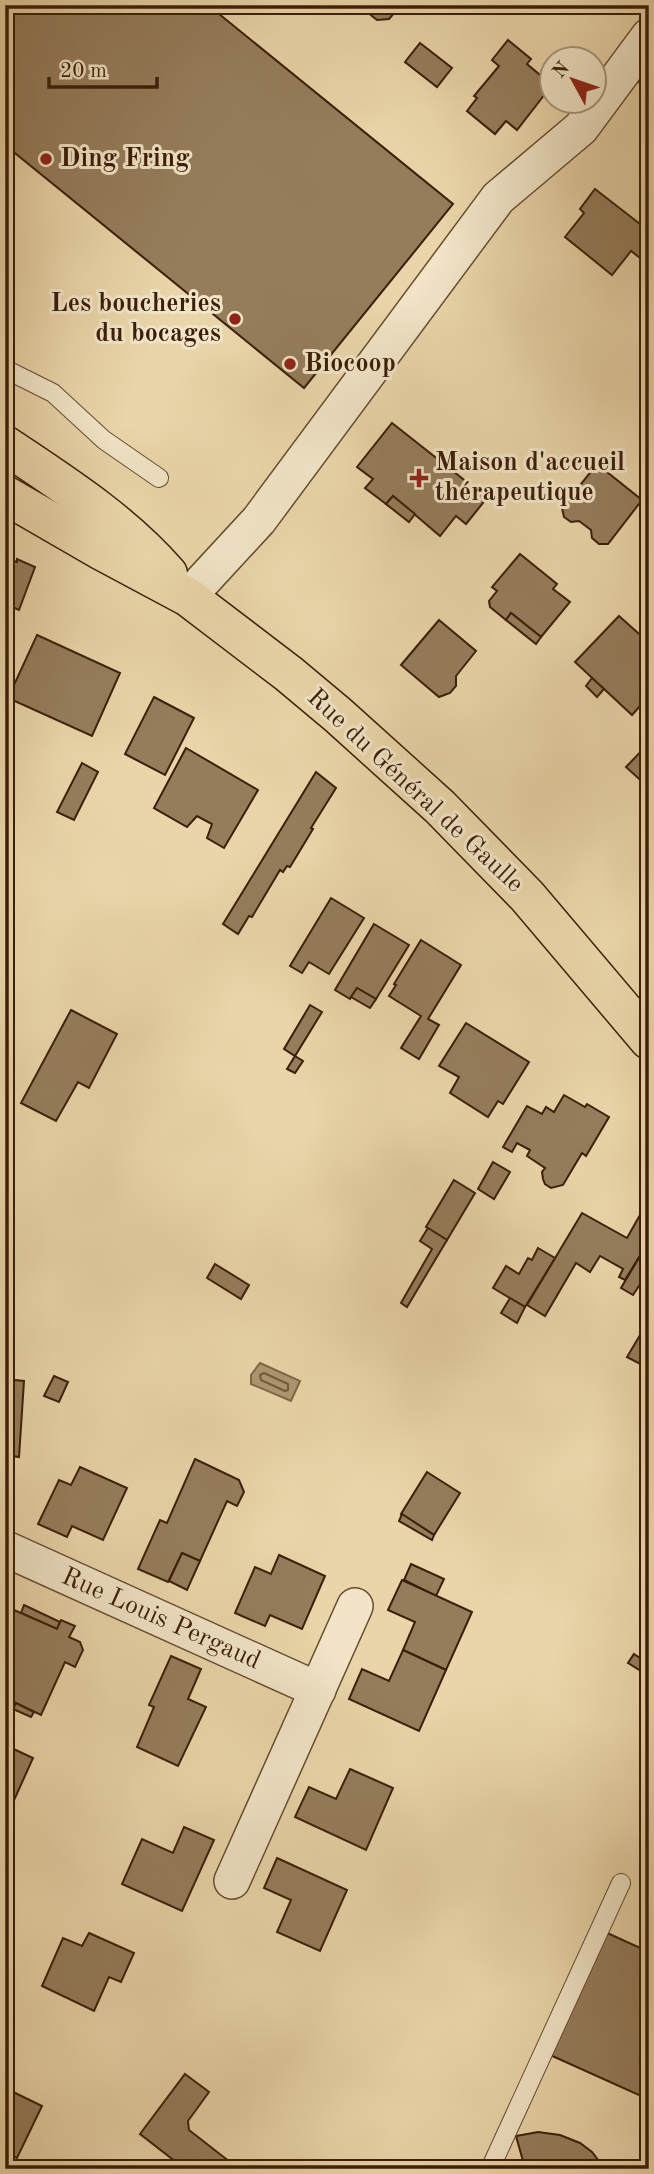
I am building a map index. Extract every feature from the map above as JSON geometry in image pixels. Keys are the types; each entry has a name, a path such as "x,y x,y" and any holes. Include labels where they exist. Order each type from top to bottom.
{"main road":[{"name":"Rue du Général de Gaulle","path":"5,445 113,520 156,559 188,597"},
{"name":"Rue du Général de Gaulle","path":"5,495 188,597 250,643 338,715 440,807 559,932 649,1040"}],"street":[{"path":"188,597 259,520 498,198 581,128 649,36"},
{"name":"Rue Louis Pergaud","path":"5,1552 6,1549 318,1690"},
{"path":"232,1881 355,1606"}],"lane":[{"path":"5,369 53,393 96,433 159,478"},
{"path":"490,2169 621,1883"}],"water":[{"path":"260,1363 300,1381 291,1401 251,1384 251,1375"}],"building":[{"path":"20,5 208,5 453,204 304,388 5,145 5,23"},
{"path":"326,5 401,5 389,19 377,20 362,8 327,14"},
{"path":"508,40 531,59 527,64 538,73 538,103 517,130 506,121 495,134 467,111 477,98 474,96 499,66 492,60"},
{"path":"420,43 452,68 437,87 405,62"},
{"path":"649,65 649,90 636,80"},
{"path":"595,189 649,231 649,265 631,251 612,275 565,237 584,213 580,209"},
{"path":"392,423 487,498 466,524 456,516 440,536 393,496 386,504 365,488 373,479 357,467"},
{"path":"597,464 642,500 608,544 599,544 592,538 591,530 579,521 571,522 564,517 562,508"},
{"path":"393,496 415,514 409,522 386,504"},
{"path":"520,554 557,584 553,589 570,602 541,637 511,613 506,620 490,607 489,601 497,591 492,587"},
{"path":"6,558 17,562 17,559 35,567 19,610 5,604"},
{"path":"511,613 541,637 536,644 506,620"},
{"path":"619,616 647,641 649,638 649,696 632,715 575,662"},
{"path":"439,620 476,651 456,676 456,686 450,693 439,697 401,665"},
{"path":"37,635 120,673 92,736 8,698"},
{"path":"592,678 604,689 597,697 586,686"},
{"path":"154,697 194,718 165,775 125,754"},
{"path":"649,743 649,788 626,767"},
{"path":"186,748 258,790 224,848 207,838 212,824 197,816 187,827 154,808"},
{"path":"82,763 98,772 74,820 57,812"},
{"path":"316,772 336,788 290,867 287,866 283,872 280,870 252,917 249,916 238,934 223,924"},
{"path":"331,898 364,918 329,974 309,962 302,973 290,966"},
{"path":"374,924 409,945 376,999 357,988 350,999 335,990"},
{"path":"421,940 461,965 428,1019 439,1025 419,1059 401,1048 421,1016 389,996"},
{"path":"357,988 376,999 370,1008 351,997"},
{"path":"310,1005 322,1012 295,1056 284,1049"},
{"path":"71,1010 117,1034 89,1088 78,1082 56,1121 21,1103"},
{"path":"466,1023 529,1062 503,1104 498,1101 488,1117 450,1093 459,1077 439,1066"},
{"path":"295,1056 303,1061 295,1073 287,1069"},
{"path":"564,1095 609,1117 586,1156 582,1153 563,1185 551,1188 543,1179 542,1172 545,1168 527,1156 530,1150 517,1143 512,1152 503,1147 527,1106 542,1114 546,1107 554,1112"},
{"path":"493,1162 510,1172 494,1199 478,1189"},
{"path":"454,1180 475,1193 447,1240 426,1227"},
{"path":"645,1206 649,1208 649,1241 625,1280 619,1277 623,1269 600,1256 590,1272 576,1263 545,1316 527,1305 582,1213 627,1238"},
{"path":"428,1228 447,1240 407,1307 401,1303 432,1249 420,1241"},
{"path":"649,1241 649,1271 633,1295 621,1288"},
{"path":"538,1248 555,1258 525,1307 493,1288 506,1266 519,1274 528,1258 532,1260"},
{"path":"215,1264 249,1285 241,1299 207,1278"},
{"path":"510,1298 525,1307 517,1323 501,1313"},
{"path":"649,1320 649,1358 644,1366 627,1357"},
{"path":"54,1376 68,1382 59,1402 44,1396"},
{"path":"5,1379 24,1381 19,1457 5,1455"},
{"path":"195,1459 239,1480 244,1492 237,1506 227,1501 200,1561 182,1553 168,1582 138,1569 160,1520 167,1523"},
{"path":"80,1467 127,1488 103,1540 72,1526 67,1537 38,1524 59,1480 71,1485"},
{"path":"427,1472 460,1493 434,1535 401,1514"},
{"path":"402,1514 434,1535 432,1540 399,1521"},
{"path":"182,1553 200,1561 187,1590 169,1581"},
{"path":"279,1555 325,1576 302,1629 270,1615 265,1626 235,1613 255,1567 271,1574"},
{"path":"411,1564 444,1579 436,1596 404,1580"},
{"path":"402,1580 472,1612 446,1670 403,1650 415,1622 388,1610"},
{"path":"24,1605 60,1622 57,1629 21,1613"},
{"path":"14,1610 57,1629 61,1620 75,1626 69,1637 80,1642 83,1650 75,1667 65,1662 41,1715 5,1698 5,1630"},
{"path":"403,1650 446,1670 419,1731 349,1699 362,1669 389,1681"},
{"path":"634,1654 649,1664 649,1676 628,1663"},
{"path":"171,1656 201,1669 188,1699 206,1707 178,1766 137,1747 154,1707 149,1705"},
{"path":"16,1703 34,1712 31,1717 13,1709"},
{"path":"5,1745 33,1758 6,1818 5,1818"},
{"path":"350,1769 393,1788 366,1850 295,1817 309,1787 336,1799"},
{"path":"184,1827 214,1840 182,1911 122,1884 142,1839 173,1853"},
{"path":"277,1858 347,1890 320,1951 277,1932 291,1900 264,1888"},
{"path":"605,1932 649,1952 649,2079 641,2096 550,2055"},
{"path":"89,1933 134,1953 121,1982 109,1977 94,2011 42,1986 63,1938 82,1946"},
{"path":"185,2074 209,2092 188,2121 189,2130 239,2169 185,2169 140,2134"},
{"path":"5,2088 42,2106 17,2158 5,2152"},
{"path":"538,2132 560,2135 580,2143 592,2152 605,2169 516,2169 523,2161 516,2136"}],"place":[{"name":"Ding Fring","path":"46,159"},
{"name":"Les boucheries du bocages","path":"235,319"},
{"name":"Biocoop","path":"290,364"},
{"name":"Maison d'accueil thérapeutique","path":"419,478"}]}
